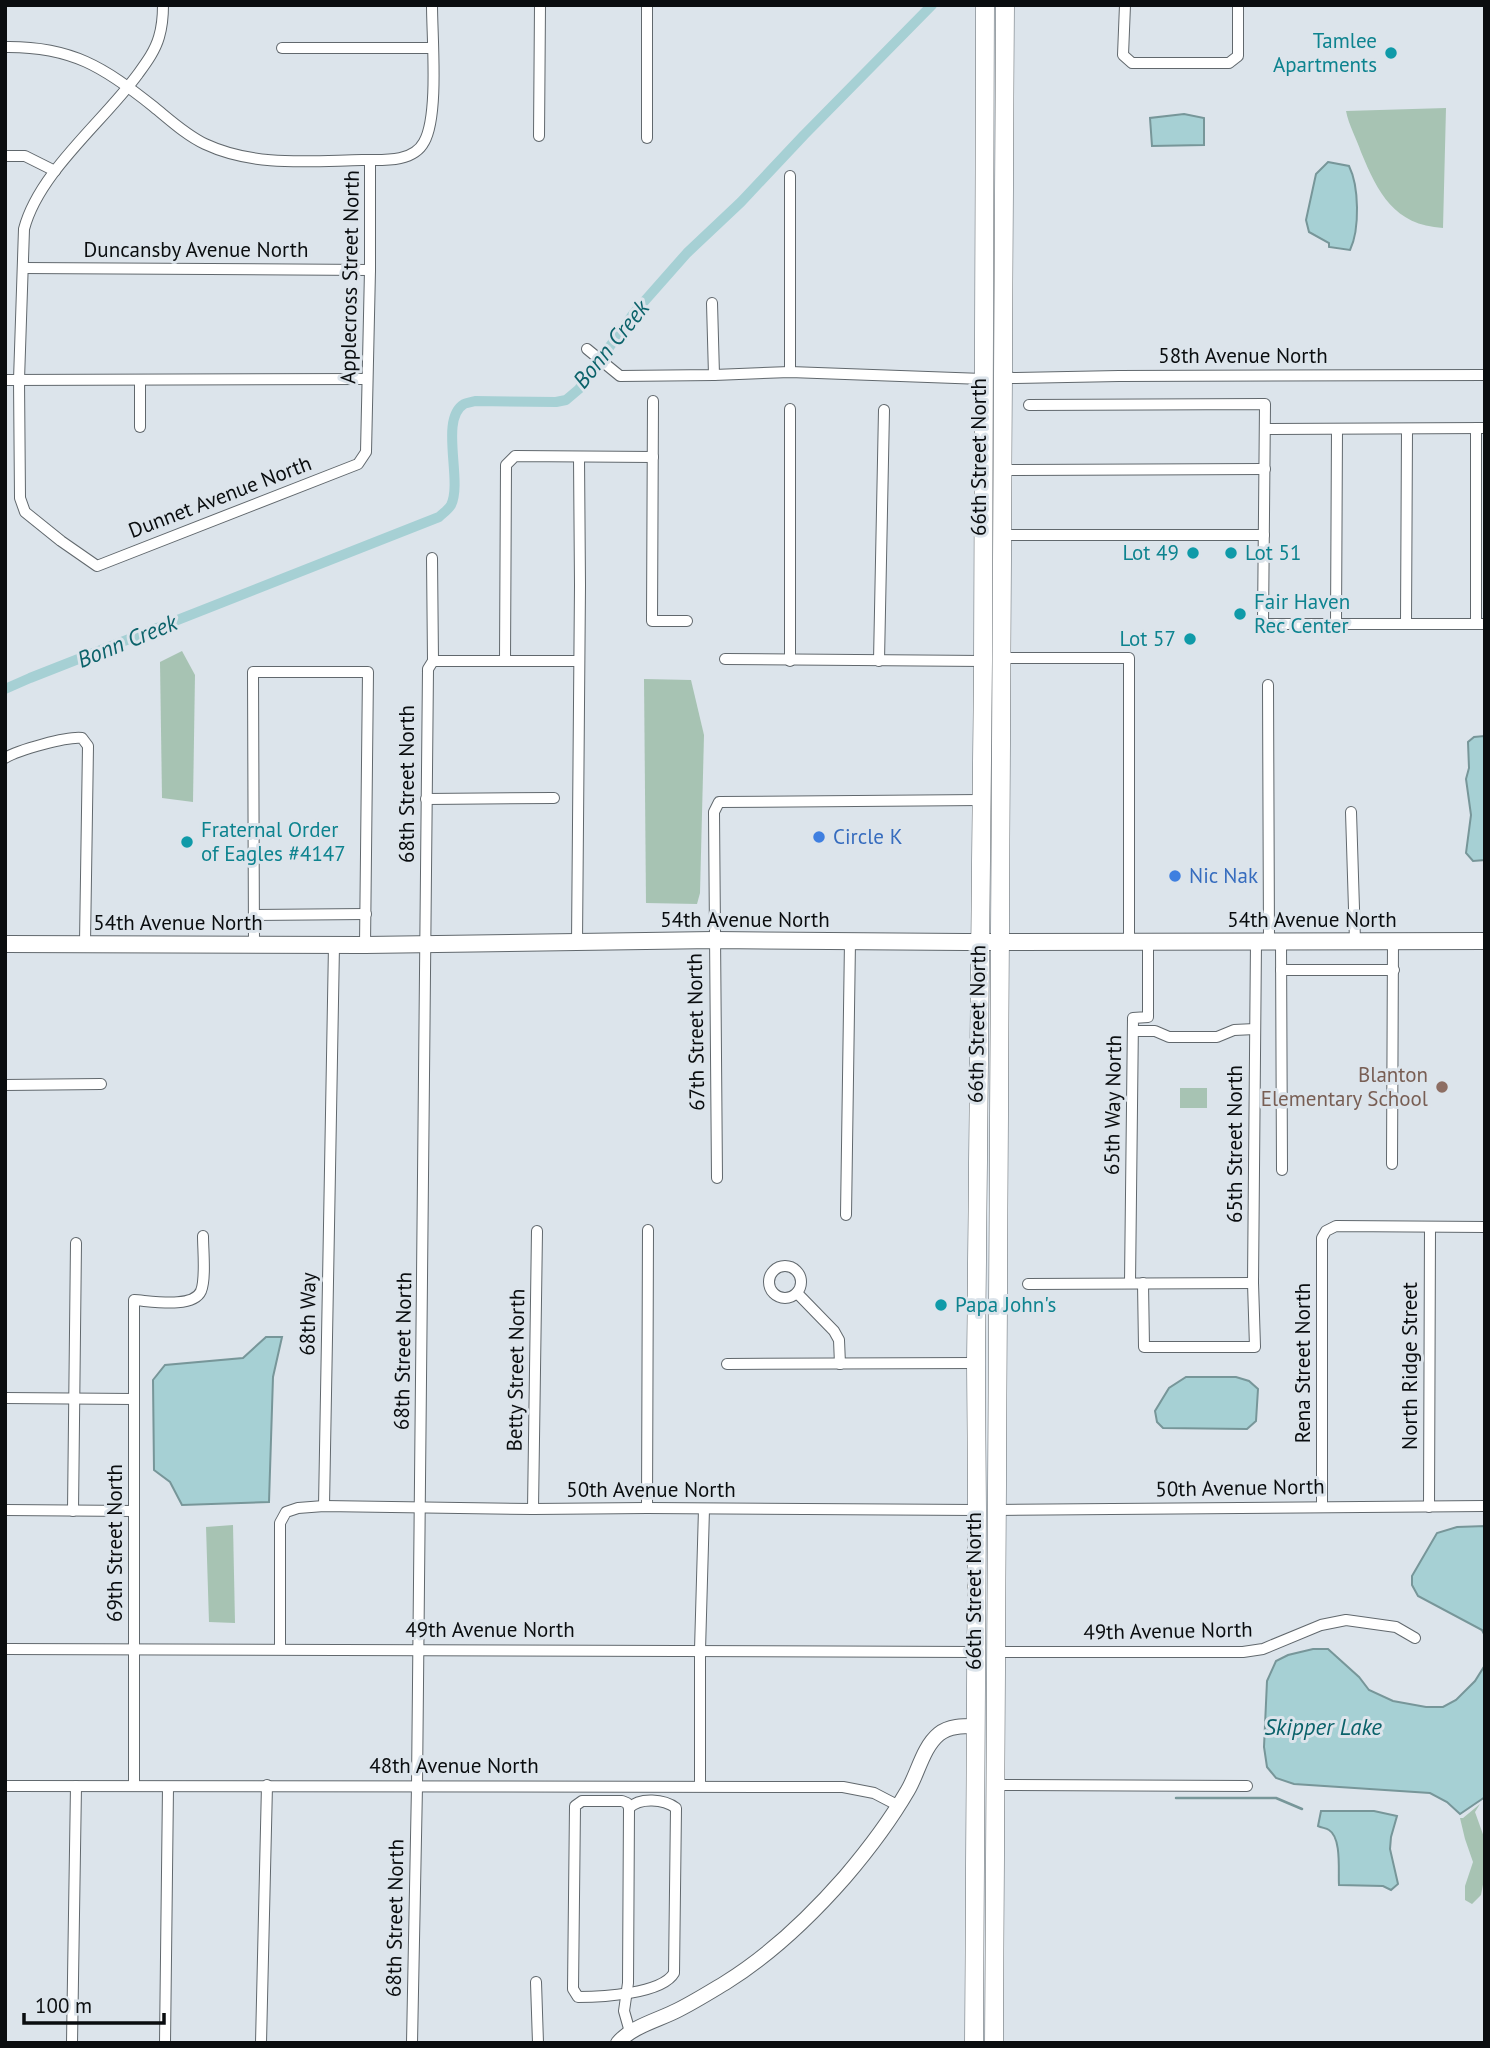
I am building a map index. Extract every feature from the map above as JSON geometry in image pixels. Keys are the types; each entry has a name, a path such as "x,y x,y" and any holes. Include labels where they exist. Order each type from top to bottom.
{"main road":[{"name":"66th Street North","path":"974,2043 985,5"},
{"name":"66th Street North","path":"994,2043 1005,5"},
{"path":"983,247 992,261 993,354 1002,375"},
{"path":"983,379 992,394 994,468 1002,475"},
{"path":"983,555 992,641 1001,658"},
{"path":"983,661 989,670 992,741 1001,760"},
{"name":"54th Avenue North","path":"5,944 1485,940"},
{"path":"978,1101 989,1115 990,1149 999,1152"},
{"path":"978,1170 988,1177 989,1213 998,1225"},
{"path":"977,1233 985,1236 988,1242 989,1331 997,1348"},
{"path":"976,1405 986,1432 987,1495 990,1507 996,1510"},
{"path":"977,1510 982,1513 986,1527 986,1574 996,1592"},
{"path":"975,1702 983,1716 985,1772 996,1785"}],"street":[{"path":"19,380 24,229 29,212 55,171 129,87 149,58 158,39 163,5"},
{"name":"Applecross Street North","path":"358,464 366,452 370,160 409,157 423,145 431,129 432,5"},
{"path":"539,136 540,5"},
{"path":"647,5 647,138"},
{"path":"1125,5 1123,55 1132,63 1229,63 1238,56 1238,5"},
{"path":"5,47 46,49 75,56 101,68 204,144 236,156 272,161 370,160"},
{"path":"282,48 432,48"},
{"path":"5,156 25,156 55,171"},
{"path":"790,176 790,372"},
{"name":"Duncansby Avenue North","path":"23,268 370,270"},
{"path":"712,303 713,375"},
{"path":"591,351 620,376 790,372 983,379"},
{"name":"58th Avenue North","path":"1002,375 1013,379 1119,376 1485,375"},
{"path":"5,380 367,379"},
{"name":"Dunnet Avenue North","path":"19,380 20,498 25,512 97,566 358,464"},
{"path":"140,380 140,427"},
{"path":"653,401 652,621 687,621"},
{"path":"1029,405 1265,404 1263,624 1480,624 1480,428 1266,429"},
{"path":"790,409 790,661"},
{"path":"879,661 884,410"},
{"path":"1336,624 1337,429"},
{"path":"1406,624 1407,430"},
{"path":"505,660 506,465 515,456 653,457"},
{"path":"577,943 579,457"},
{"path":"1002,475 1265,469"},
{"path":"1002,536 1264,535"},
{"name":"68th Street North","path":"412,2043 421,1508 426,799 428,669 433,661 432,558"},
{"path":"1001,658 1129,658 1129,941"},
{"path":"725,659 983,661"},
{"path":"433,661 578,661"},
{"path":"254,944 253,672 368,672 365,945"},
{"path":"1268,685 1269,941 1282,970 1282,1170"},
{"path":"5,758 74,737 82,738 88,746 85,943"},
{"path":"426,799 554,799"},
{"name":"67th Street North","path":"717,1178 714,812 719,802 982,800"},
{"path":"1351,812 1355,941"},
{"path":"254,915 366,914"},
{"path":"846,1215 850,941"},
{"name":"65th Way North","path":"1130,1283 1133,1018 1148,1017 1148,941"},
{"name":"65th Street North","path":"1143,1283 1144,1347 1255,1347 1255,1029 1269,941"},
{"path":"1392,1164 1393,941"},
{"name":"68th Way","path":"324,1506 334,945"},
{"path":"1282,970 1394,970"},
{"path":"1133,1031 1155,1031 1169,1037 1217,1037 1234,1030 1255,1029"},
{"path":"5,1085 101,1084"},
{"name":"Rena Street North","path":"1322,1506 1322,1238 1326,1231 1336,1226 1430,1227"},
{"path":"1430,1227 1485,1227"},
{"name":"North Ridge Street","path":"1429,1507 1430,1227"},
{"path":"647,1508 648,1230"},
{"name":"Betty Street North","path":"533,1509 537,1231"},
{"name":"69th Street North","path":"134,1786 134,1300 187,1303 197,1298 202,1289 203,1236"},
{"path":"73,1511 76,1243"},
{"path":"1028,1284 1253,1283"},
{"path":"797,1293 834,1331 839,1340 840,1364"},
{"path":"727,1364 976,1363"},
{"path":"5,1398 134,1399"},
{"path":"280,1648 280,1523 286,1512 324,1506"},
{"name":"50th Avenue North","path":"324,1506 977,1510"},
{"name":"50th Avenue North","path":"996,1510 1485,1506"},
{"path":"700,1786 704,1509"},
{"path":"5,1510 134,1511"},
{"name":"49th Avenue North","path":"997,1652 1243,1652 1263,1648 1321,1625 1346,1620 1396,1627 1415,1638"},
{"name":"49th Avenue North","path":"5,1649 975,1652"},
{"path":"618,2043 631,2032 679,2010 727,1982 775,1946 810,1914 845,1876 899,1807 930,1745 939,1734 950,1728 975,1726"},
{"path":"261,2043 267,1785"},
{"path":"996,1785 1247,1786"},
{"name":"48th Avenue North","path":"5,1786 851,1787 874,1793 899,1807"},
{"path":"72,2043 76,1786"},
{"path":"165,2043 168,1787"},
{"path":"629,1808 634,1803 643,1801 666,1802 676,1808 675,1967 667,1981 625,1996 610,1994 578,1997 573,1989 575,1807 582,1801 622,1801 627,1803 629,1808 628,1983 625,1996 624,2011 631,2032"},
{"path":"536,1982 538,2043"}],"green space":[{"path":"1446,108 1443,228 1412,221 1390,204 1367,167 1346,111"},
{"path":"182,651 195,675 193,802 162,798 160,662"},
{"path":"644,679 691,680 704,735 700,893 697,904 646,903"},
{"path":"1180,1088 1207,1088 1207,1108 1180,1108"},
{"path":"233,1525 235,1623 209,1622 206,1527"},
{"path":"1480,1804 1475,1812 1485,1840 1485,1874 1481,1895 1472,1904 1465,1900 1465,1886 1473,1862 1460,1818"}],"water":[{"path":"1184,114 1204,118 1204,145 1152,146 1150,118"},
{"path":"1328,162 1349,166 1355,185 1357,219 1350,250 1329,247 1329,243 1309,232 1306,220 1316,174"},
{"path":"1484,736 1485,860 1473,861 1466,853 1471,815 1466,779 1469,768 1468,742 1474,737"},
{"path":"266,1337 282,1337 273,1377 269,1502 182,1505 170,1482 154,1470 153,1380 165,1365 243,1358"},
{"path":"1186,1377 1236,1377 1249,1381 1258,1389 1256,1421 1247,1429 1163,1428 1157,1422 1155,1411 1169,1388"},
{"path":"1485,1526 1485,1636 1482,1630 1418,1596 1412,1585 1412,1576 1437,1533 1457,1527"},
{"name":"Skipper Lake","path":"1313,1649 1328,1649 1359,1677 1369,1690 1393,1701 1426,1707 1443,1707 1456,1700 1475,1681 1485,1665 1485,1797 1460,1814 1447,1802 1430,1793 1294,1784 1276,1778 1267,1767 1264,1747 1267,1681 1276,1661"},
{"path":"1321,1811 1374,1811 1397,1816 1390,1849 1398,1884 1391,1890 1383,1886 1339,1885 1336,1840 1329,1830 1318,1826"}],"waterway":[{"name":"Bonn Creek","path":"5,689 439,517 451,505 454,494 453,423 464,404 475,401 556,402 566,400 579,389 634,313 687,253 741,202 932,5"},
{"path":"1176,1798 1276,1798 1302,1809"}],"place":[{"name":"Tamlee Apartments","path":"1391,53"},
{"name":"Lot 49","path":"1193,553"},
{"name":"Lot 51","path":"1231,553"},
{"name":"Fair Haven Rec Center","path":"1240,614"},
{"name":"Lot 57","path":"1190,639"},
{"name":"Circle K","path":"819,837"},
{"name":"Fraternal Order of Eagles #4147","path":"187,842"},
{"name":"Nic Nak","path":"1175,876"},
{"name":"Blanton Elementary School","path":"1442,1087"},
{"name":"Papa John's","path":"941,1305"}]}
